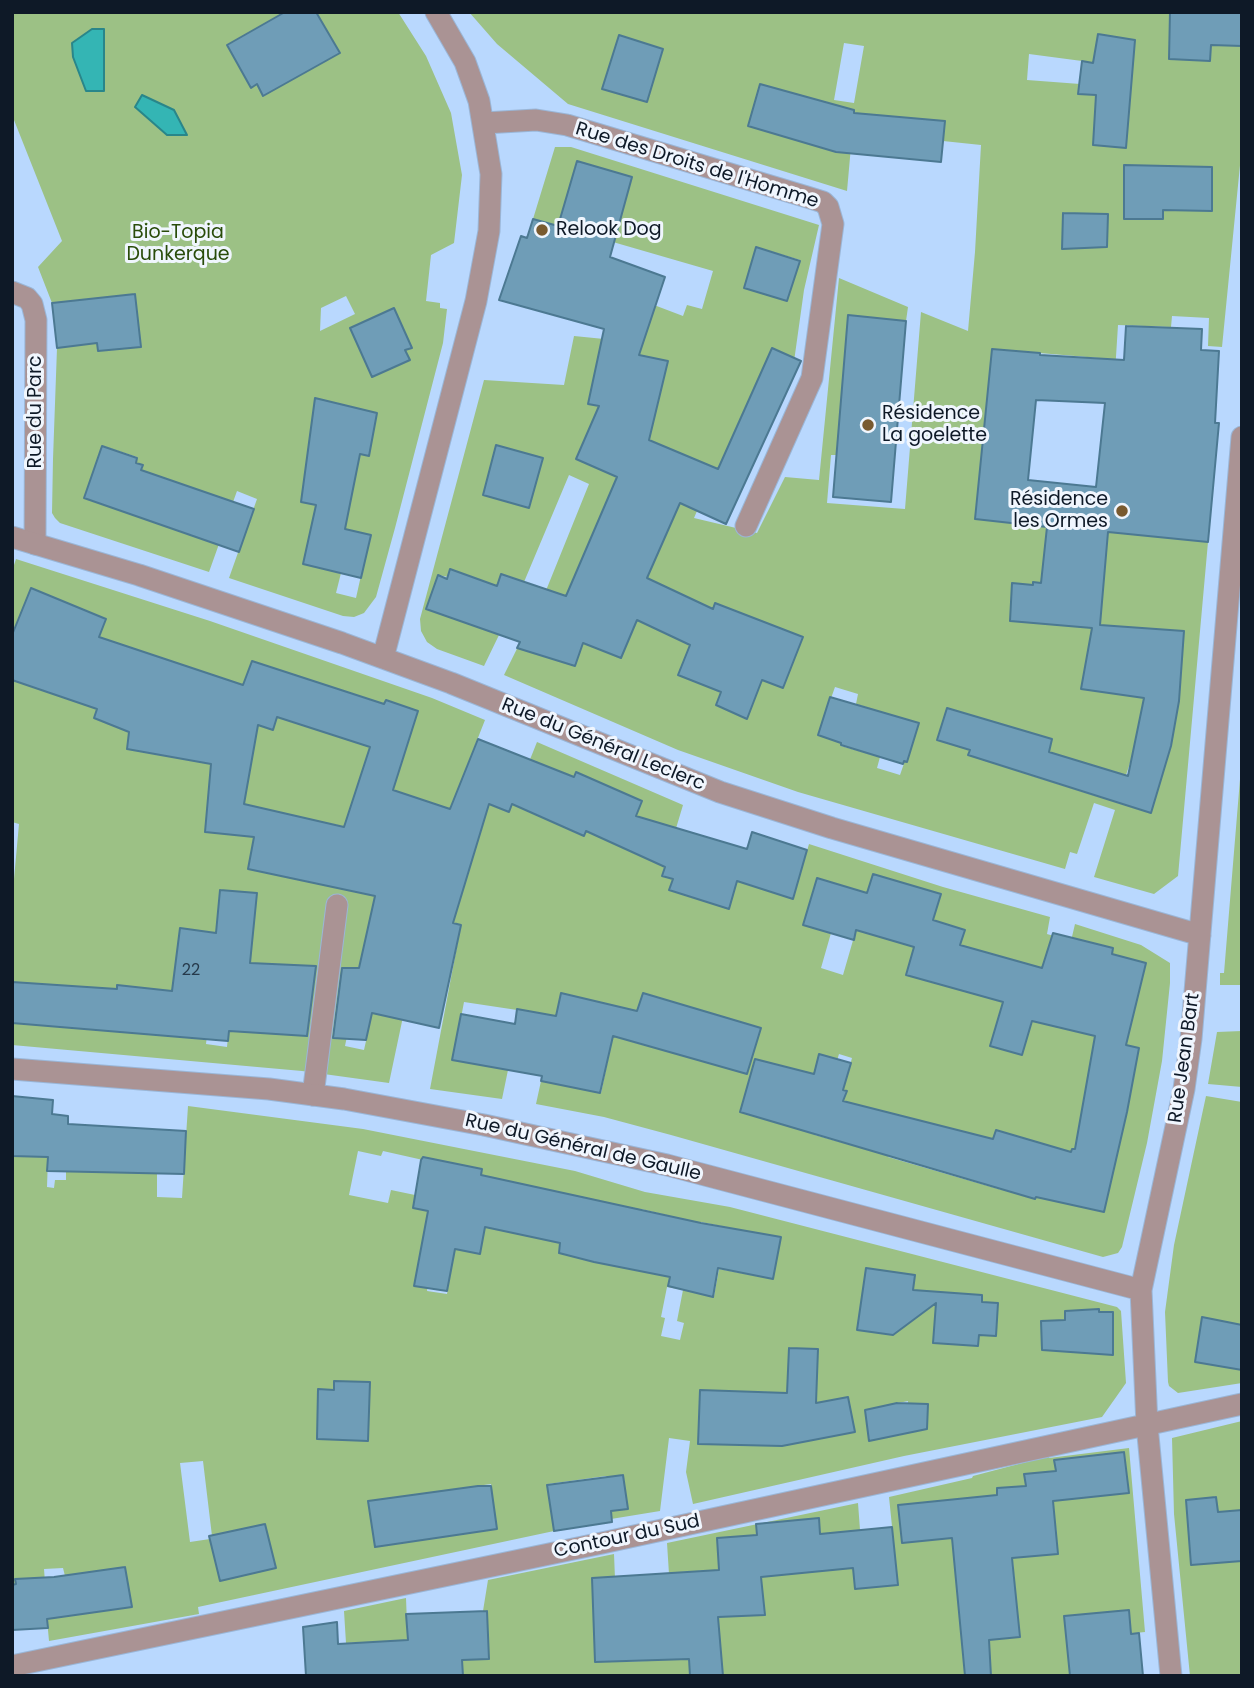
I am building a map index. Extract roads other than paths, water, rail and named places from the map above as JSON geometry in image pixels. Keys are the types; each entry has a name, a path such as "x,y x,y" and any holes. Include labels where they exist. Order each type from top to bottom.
{"street":[{"path":"383,658 476,301 486,252 491,174 484,123 465,62 436,12"},
{"name":"Rue des Droits de l'Homme","path":"484,123 536,120 567,125 807,197 828,207 833,224 812,378 746,526"},
{"name":"Rue du Parc","path":"12,292 27,298 32,304 36,320 35,544"},
{"name":"Rue Jean Bart","path":"1171,1676 1147,1424 1141,1290 1184,1089 1191,1039 1242,437"},
{"name":"Rue du Général Leclerc","path":"12,537 139,575 383,658 720,792 919,854 1200,935"},
{"path":"313,1095 337,905"},
{"name":"Rue du Général de Gaulle","path":"12,1069 237,1086 313,1095 484,1125 667,1165 1141,1290"},
{"name":"Contour du Sud","path":"12,1666 602,1543 1242,1404"}],"place":[{"name":"Relook Dog","path":"542,230"},
{"name":"Résidence La goelette","path":"868,425"},
{"name":"Résidence les Ormes","path":"1122,511"}],"park label":[{"name":"Bio-Topia Dunkerque","path":"178,244"}]}
